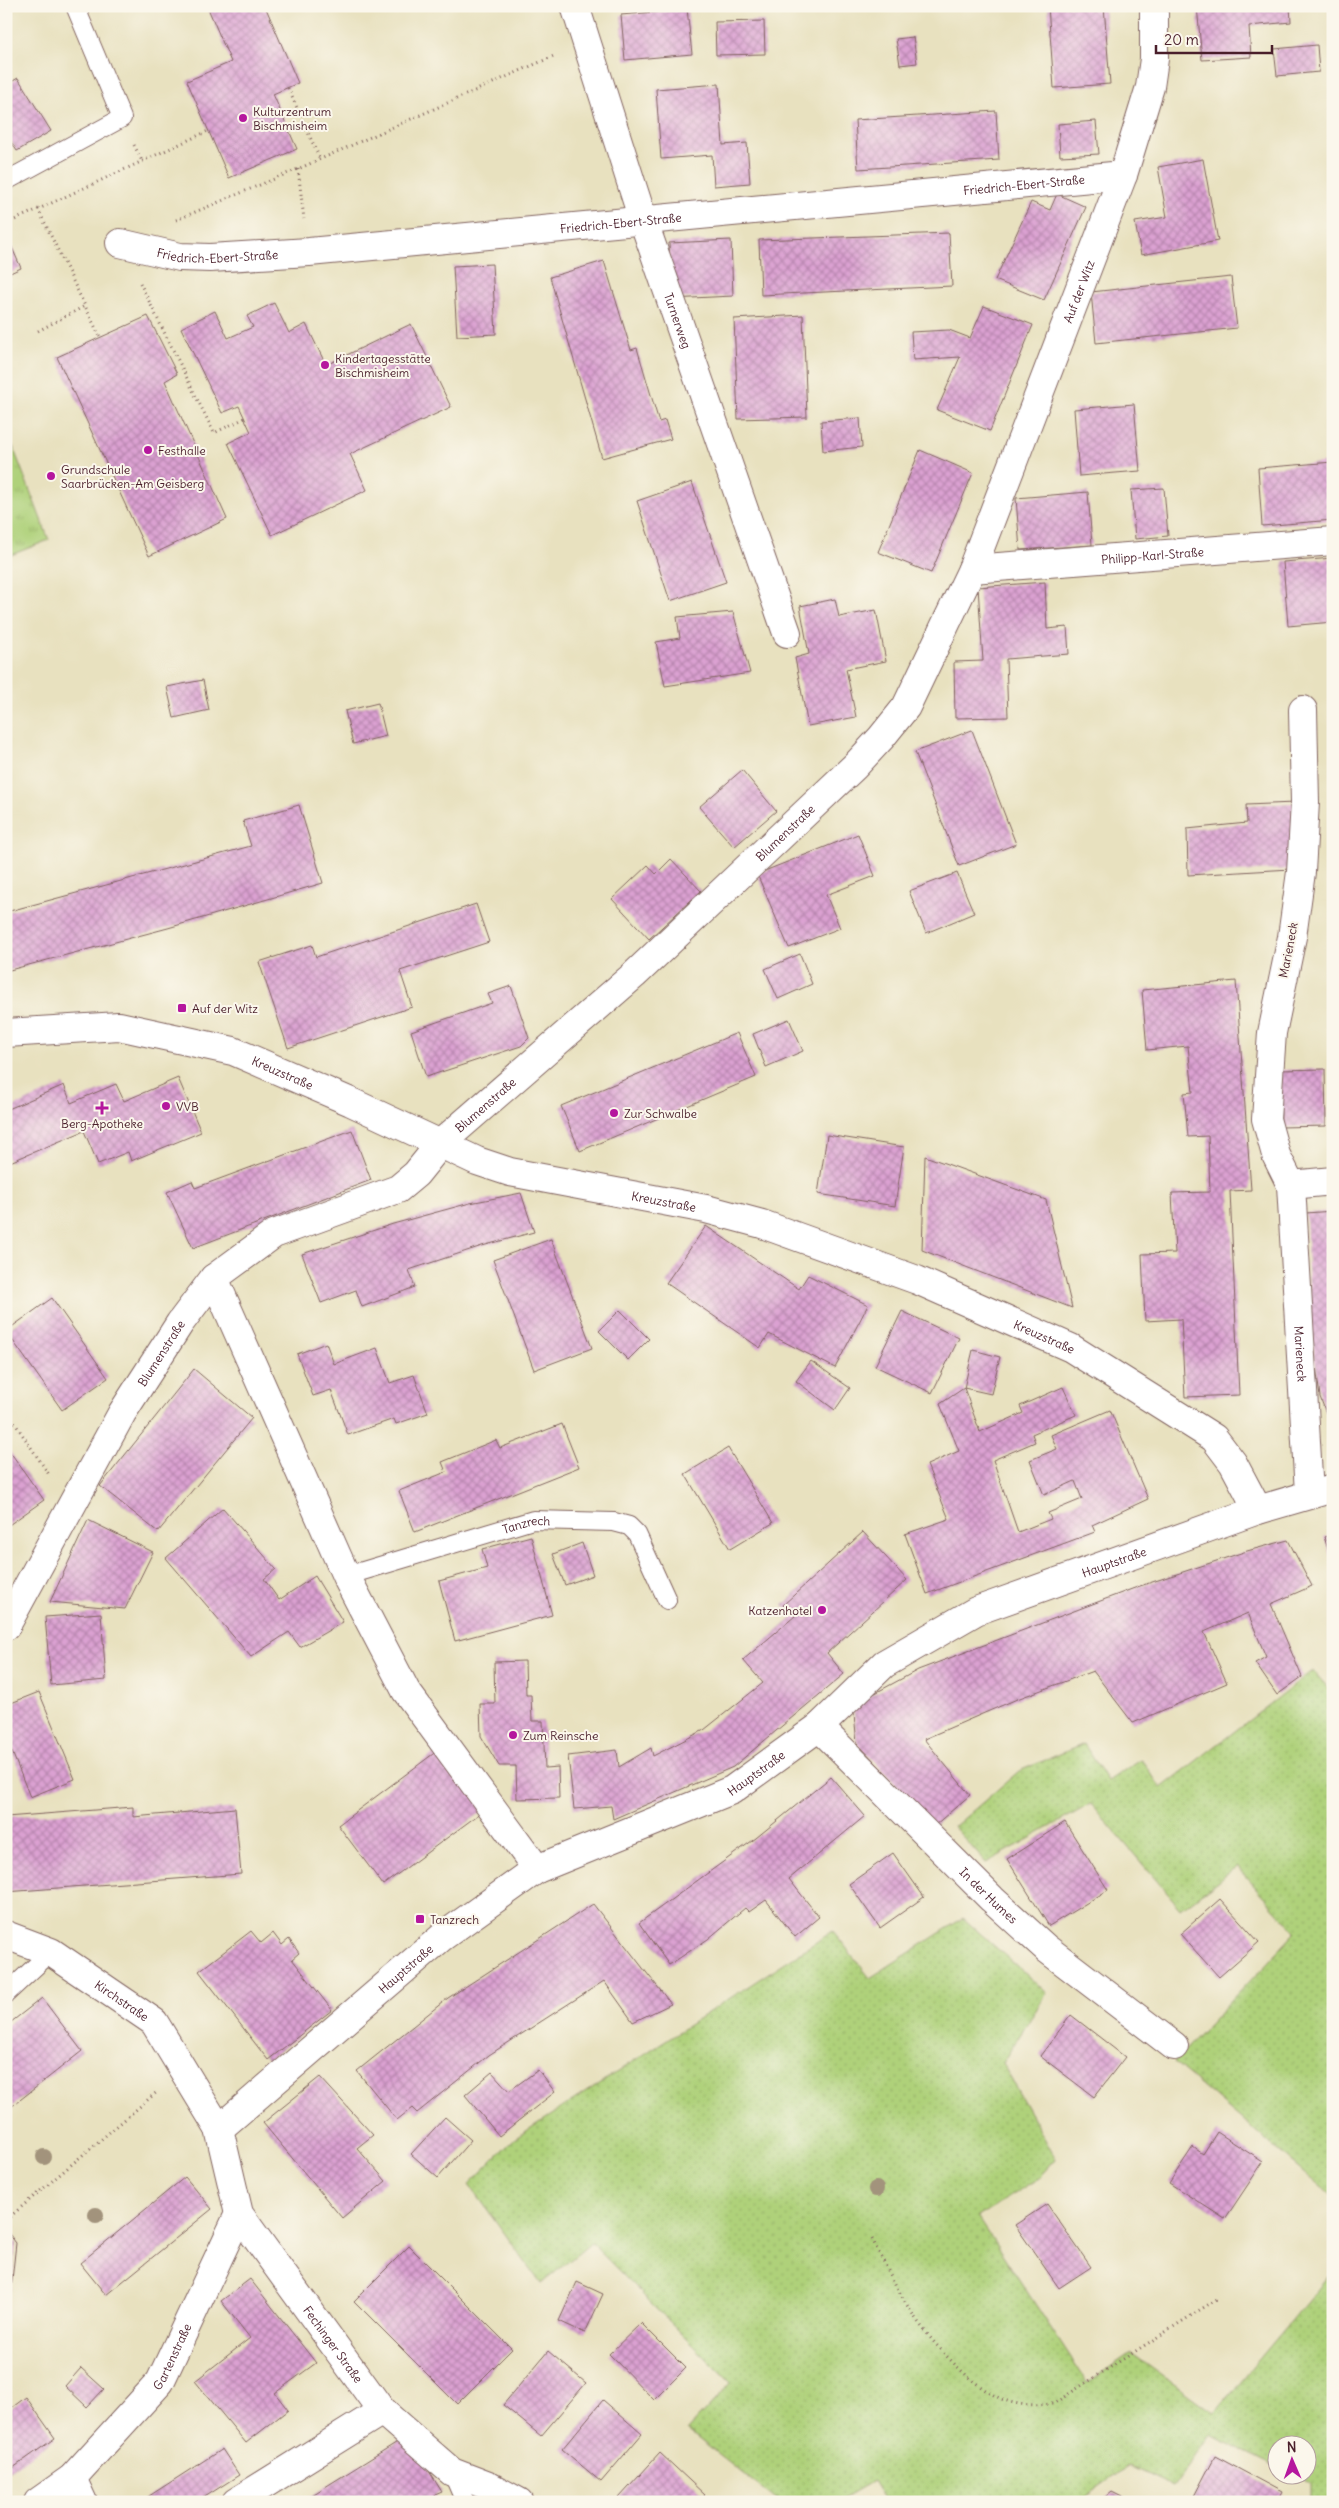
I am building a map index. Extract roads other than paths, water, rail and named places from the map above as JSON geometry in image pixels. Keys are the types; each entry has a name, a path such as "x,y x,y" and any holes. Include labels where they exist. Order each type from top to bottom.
{"street":[{"name":"Turnerweg","path":"575,6 643,220 788,633"},
{"name":"Auf der Witz","path":"972,569 1123,175 1150,87 1154,59 1154,6"},
{"name":"Friedrich-Ebert-Straße","path":"120,243 180,257 210,258 308,252 1123,175"},
{"name":"Philipp-Karl-Straße","path":"972,569 1333,541"},
{"name":"Blumenstraße","path":"6,1626 69,1506 122,1413 180,1323 214,1278 274,1234 398,1189 416,1174 441,1142 634,975 881,738 906,707 972,569"},
{"name":"Marieneck","path":"1303,710 1305,802 1301,872 1292,936 1272,1034 1266,1119 1276,1155 1291,1185 1321,1490"},
{"name":"Kreuzstraße","path":"6,1033 119,1026 233,1051 441,1142 477,1161 510,1172 706,1209 762,1224 917,1280 1071,1348 1214,1438 1234,1463 1258,1510"},
{"path":"1291,1185 1333,1181"},
{"path":"214,1278 346,1576 406,1691 537,1869"},
{"name":"Hauptstraße","path":"219,2128 442,1937 537,1869 732,1790 819,1727 884,1664 976,1611 1258,1510 1321,1490"},
{"name":"In der Humes","path":"819,1727 992,1899 1047,1948 1174,2046"},
{"name":"Kirchstraße","path":"6,1935 51,1952 154,2022 219,2128"},
{"name":"Fechinger Straße","path":"219,2128 239,2214 382,2411 452,2472 491,2487 519,2502"},
{"name":"Gartenstraße","path":"38,2502 78,2490 160,2382 239,2214"},
{"path":"236,2502 382,2411"}],"lane":[{"path":"6,181 122,118 75,6"},
{"name":"Tanzrech","path":"346,1576 532,1520 614,1522 629,1526 637,1534 667,1600"},
{"path":"6,1994 51,1952"},
{"path":"452,2472 465,2502"}],"place":[{"name":"Kulturzentrum Bischmisheim","path":"243,118"},
{"name":"Kindertagesstätte Bischmisheim","path":"325,365"},
{"name":"Festhalle","path":"148,450"},
{"name":"Grundschule Saarbrücken-Am Geisberg","path":"51,476"},
{"name":"Auf der Witz","path":"182,1008"},
{"name":"VVB","path":"166,1106"},
{"name":"Berg-Apotheke","path":"102,1108"},
{"name":"Zur Schwalbe","path":"614,1113"},
{"name":"Katzenhotel","path":"822,1610"},
{"name":"Zum Reinsche","path":"513,1735"},
{"name":"Tanzrech","path":"420,1919"}]}
